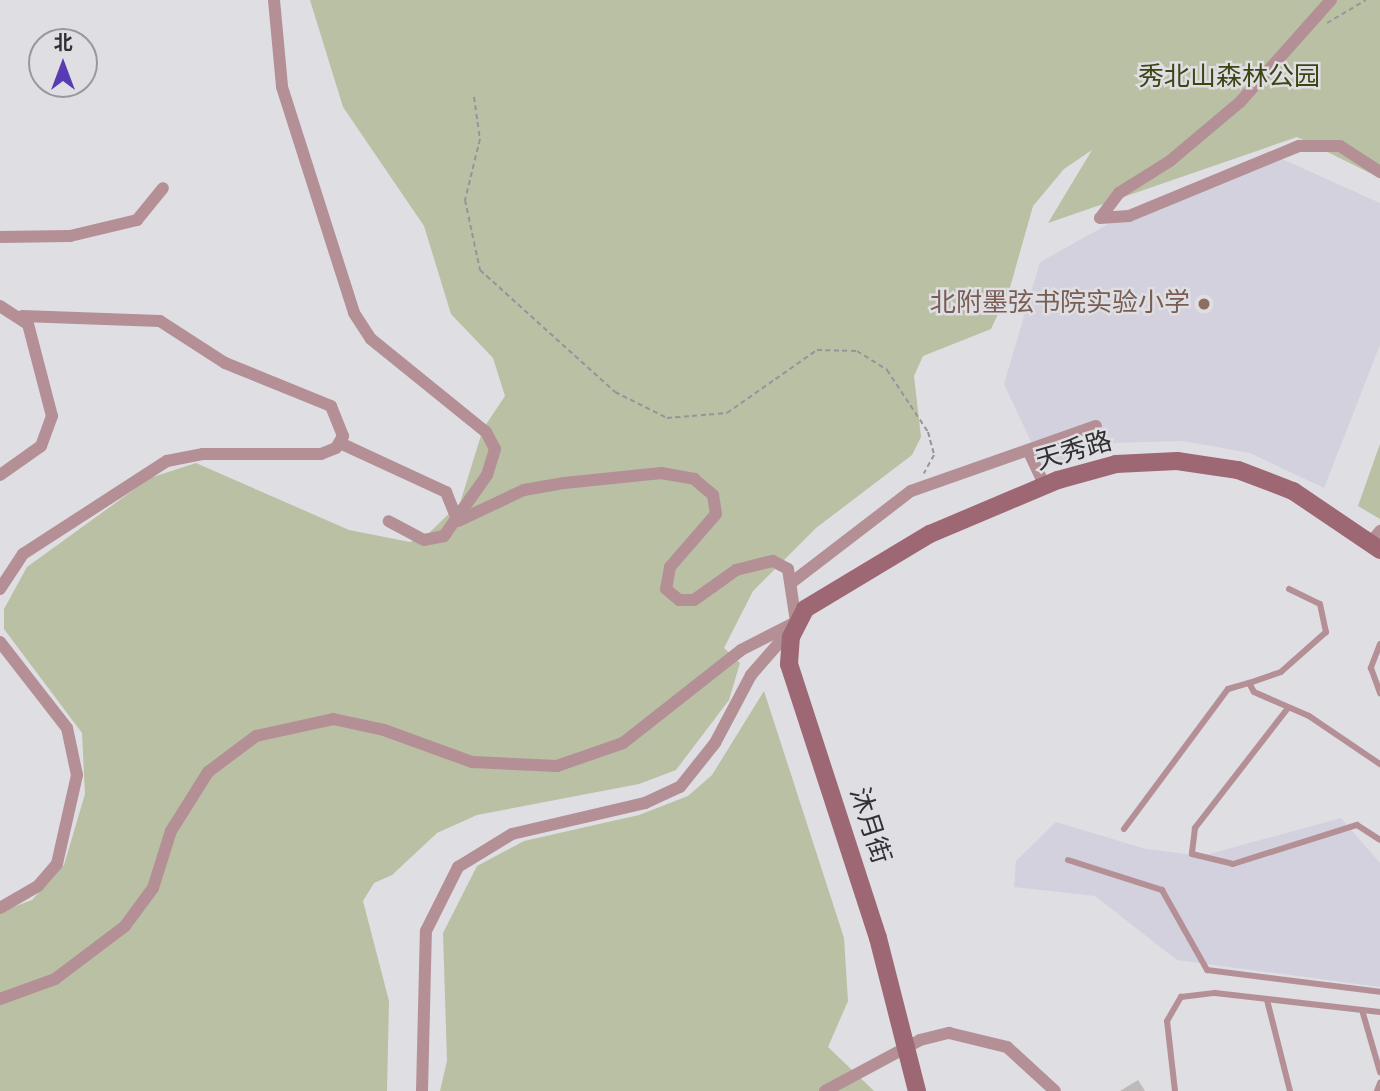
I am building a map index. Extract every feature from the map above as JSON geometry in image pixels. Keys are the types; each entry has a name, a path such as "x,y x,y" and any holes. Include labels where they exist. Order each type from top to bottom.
{"main road":[{"name":"天秀路","path":"796,622 817,600 889,556 1045,486 1116,464 1206,464 1293,491 1377,541"},
{"name":"沐月街","path":"796,622 789,664 907,1046 917,1091"}],"street":[{"path":"274,0 282,87 354,313 371,339 491,439 492,466 458,521 444,536 424,540 389,521"},
{"path":"1331,0 1240,102 1119,193 1100,218 1129,216 1299,146 1340,146 1380,172"},
{"path":"0,237 70,236 137,220 163,188"},
{"path":"0,306 22,316 160,321 225,363 331,406 341,421 340,443"},
{"path":"0,475 41,446 51,427 22,316"},
{"path":"792,583 911,491 1029,452 1096,426"},
{"path":"340,443 446,492 458,521"},
{"path":"0,589 23,554 167,461 203,454 321,454 340,443"},
{"path":"1029,452 1045,486"},
{"path":"458,521 524,490 677,474 713,495 716,514 665,575 673,597 694,600 736,570 763,561 783,564 792,583 789,605 796,622"},
{"path":"0,999 55,979 125,926 153,888 171,831 208,772 256,736 333,719 384,730 472,762 556,766 623,743 741,650 796,622"},
{"path":"422,1091 426,931 458,867 512,834 645,803 680,787 715,744 751,675 796,622"},
{"path":"0,642 67,728 77,775 57,864 38,886 0,908"},
{"path":"825,1091 907,1046 941,1034 978,1036 1020,1056 1055,1091"}],"lane":[{"path":"1124,829 1228,689 1281,673 1325,632 1320,604 1289,589"},
{"path":"1380,644 1371,668 1380,693"},
{"path":"1249,683 1254,692 1288,708 1380,764"},
{"path":"1288,708 1195,828 1192,854 1233,864 1357,825 1380,840"},
{"path":"1068,860 1162,890 1207,970 1380,992"},
{"path":"1175,1091 1166,1037 1175,1001 1200,993 1380,1012"},
{"path":"1267,1000 1290,1091"},
{"path":"1362,1010 1380,1072"},
{"path":"1377,1091 1380,1083"}],"path":[{"path":"1303,31 1366,0"},
{"path":"474,97 480,139 466,200 480,270 502,295 625,400 667,418 727,413 817,350 858,351 887,370 933,442 931,461 911,491"}],"shaded area":[{"name":"北附墨弦书院实验小学","path":"1273,155 1380,203 1380,345 1324,488 1250,453 1183,441 1110,443 1043,467 1004,384 1040,262 1141,206"},
{"path":"1341,818 1380,863 1380,987 1177,960 1095,896 1014,887 1016,861 1056,822 1146,849 1202,856"}],"green space":[{"name":"秀北山森林公园","path":"310,0 1380,0 1380,178 1297,137 1048,223 1092,150 1064,169 1033,206 1009,291 991,329 923,356 914,376 921,437 912,455 816,528 753,591 724,648 740,663 729,700 676,770 639,784 477,815 437,833 392,875 374,883 363,901 389,1001 387,1091 0,1091 0,912 32,900 64,865 85,794 82,733 4,629 4,609 27,567 150,478 196,463 349,530 410,542 429,533 460,503 483,429 505,396 493,358 451,314 424,226 343,107"},
{"path":"1380,444 1380,519 1358,506"},
{"path":"764,691 844,938 848,1001 828,1047 874,1091 440,1091 447,1061 443,933 477,866 524,841 639,815 688,796 712,775"}],"building":[{"path":"1138,1080 1145,1091 1120,1091"}],"place":[{"name":"北附墨弦书院实验小学","path":"1204,304"}]}
